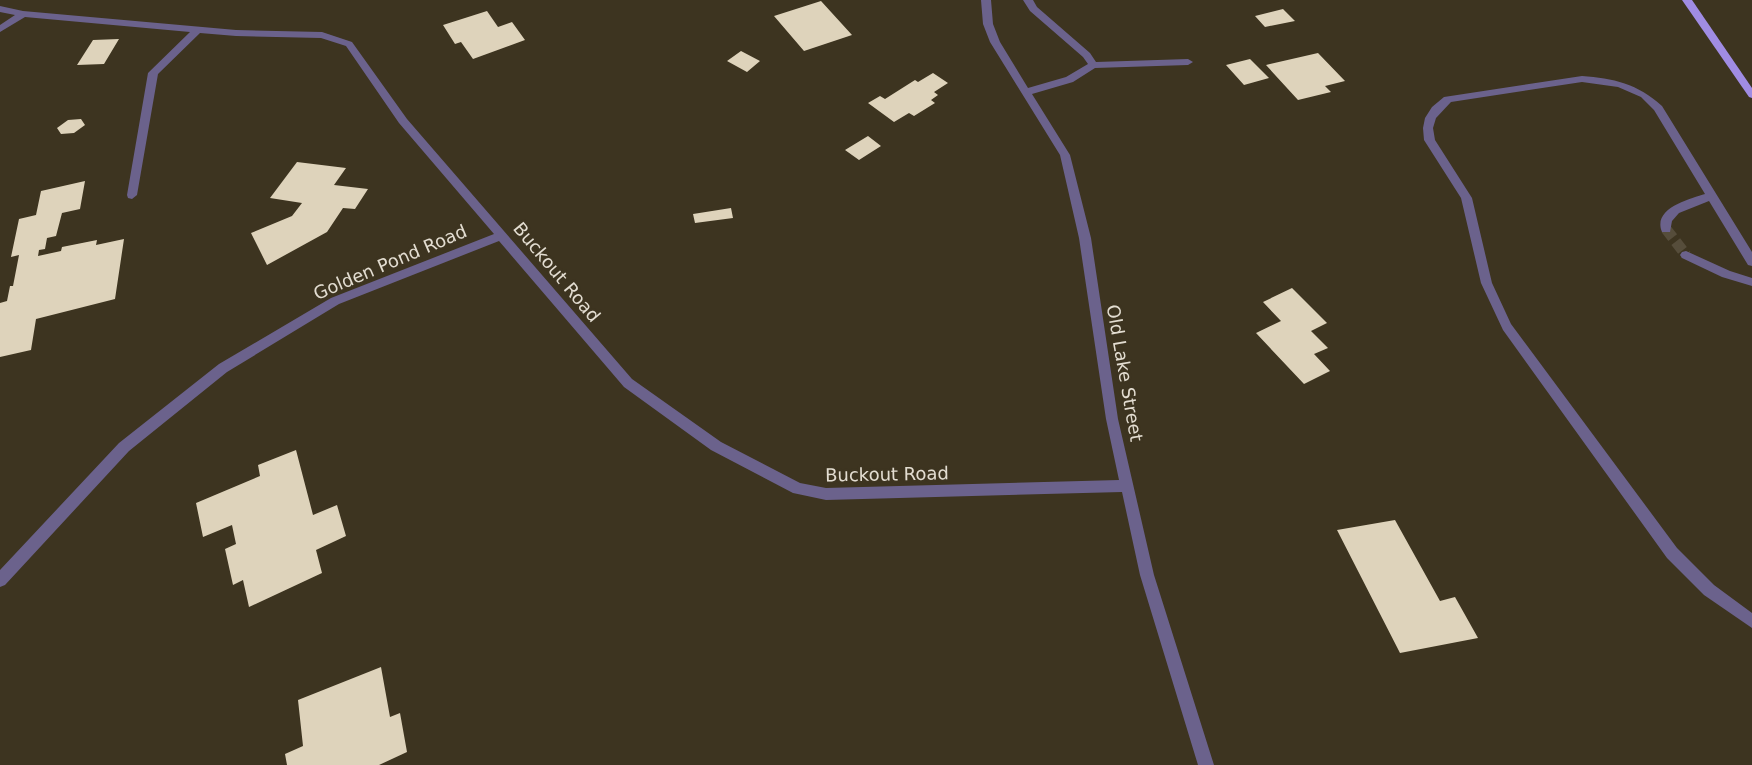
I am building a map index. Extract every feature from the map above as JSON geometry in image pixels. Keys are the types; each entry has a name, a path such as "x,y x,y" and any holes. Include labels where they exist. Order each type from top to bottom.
{"main road":[{"path":"1687,0 1752,94"}],"street":[{"name":"Old Lake Street","path":"986,0 988,24 995,42 1065,155 1085,238 1112,419 1147,575 1206,765"},
{"path":"1028,0 1033,9 1087,55 1093,65"},
{"name":"Buckout Road","path":"0,9 23,14 198,30 322,35 349,44 403,122 502,234 628,383 716,446 798,488 826,494 1128,486"},
{"path":"0,29 23,14"},
{"path":"132,195 152,73 198,30"},
{"path":"1026,92 1078,77 1093,65 1188,62"},
{"path":"1752,262 1658,108 1644,95 1622,85 1599,80 1582,79 1448,99 1437,107 1429,120 1428,136 1463,190 1474,227 1482,269 1492,299 1507,327 1672,553 1694,579 1720,600 1752,621"},
{"path":"1666,229 1666,221 1674,210 1712,196"},
{"name":"Golden Pond Road","path":"0,580 124,447 223,368 334,300 502,234"},
{"path":"1686,255 1726,274 1752,282"}],"building":[{"path":"821,1 852,35 804,51 774,16"},
{"path":"1283,9 1295,21 1265,27 1255,16"},
{"path":"487,11 498,27 512,22 525,40 473,59 461,42 455,44 443,25"},
{"path":"119,39 104,64 77,65 93,40"},
{"path":"741,51 760,61 747,72 727,61"},
{"path":"1318,53 1345,81 1325,86 1331,92 1298,100 1266,65"},
{"path":"1250,59 1269,78 1244,85 1226,65"},
{"path":"933,73 948,83 934,92 938,95 931,100 935,103 914,116 909,113 894,122 868,103 880,96 885,99 915,80 918,82"},
{"path":"81,119 85,125 74,133 61,134 57,128 68,120"},
{"path":"868,136 881,146 859,160 845,150"},
{"path":"297,162 346,168 334,185 368,189 355,209 343,208 327,232 267,265 251,233 292,216 302,203 270,198"},
{"path":"85,181 80,209 62,213 56,236 47,238 45,249 39,250 38,256 61,251 62,247 97,240 96,245 124,239 115,299 36,319 31,350 0,357 0,303 7,301 10,286 13,286 19,255 11,257 19,219 36,215 41,191"},
{"path":"731,208 733,218 695,223 693,214"},
{"path":"1292,288 1327,323 1311,331 1328,348 1314,354 1330,371 1304,384 1256,333 1281,321 1263,302"},
{"path":"296,450 313,515 337,505 346,536 316,550 322,573 249,607 243,580 233,585 225,549 236,544 232,525 203,537 196,503 260,476 258,465"},
{"path":"1395,520 1440,601 1455,597 1478,638 1400,653 1337,530"},
{"path":"381,667 390,717 400,713 407,752 379,765 287,765 285,754 303,746 298,700"}],"tunnel":[{"path":"1666,229 1686,255"}]}
